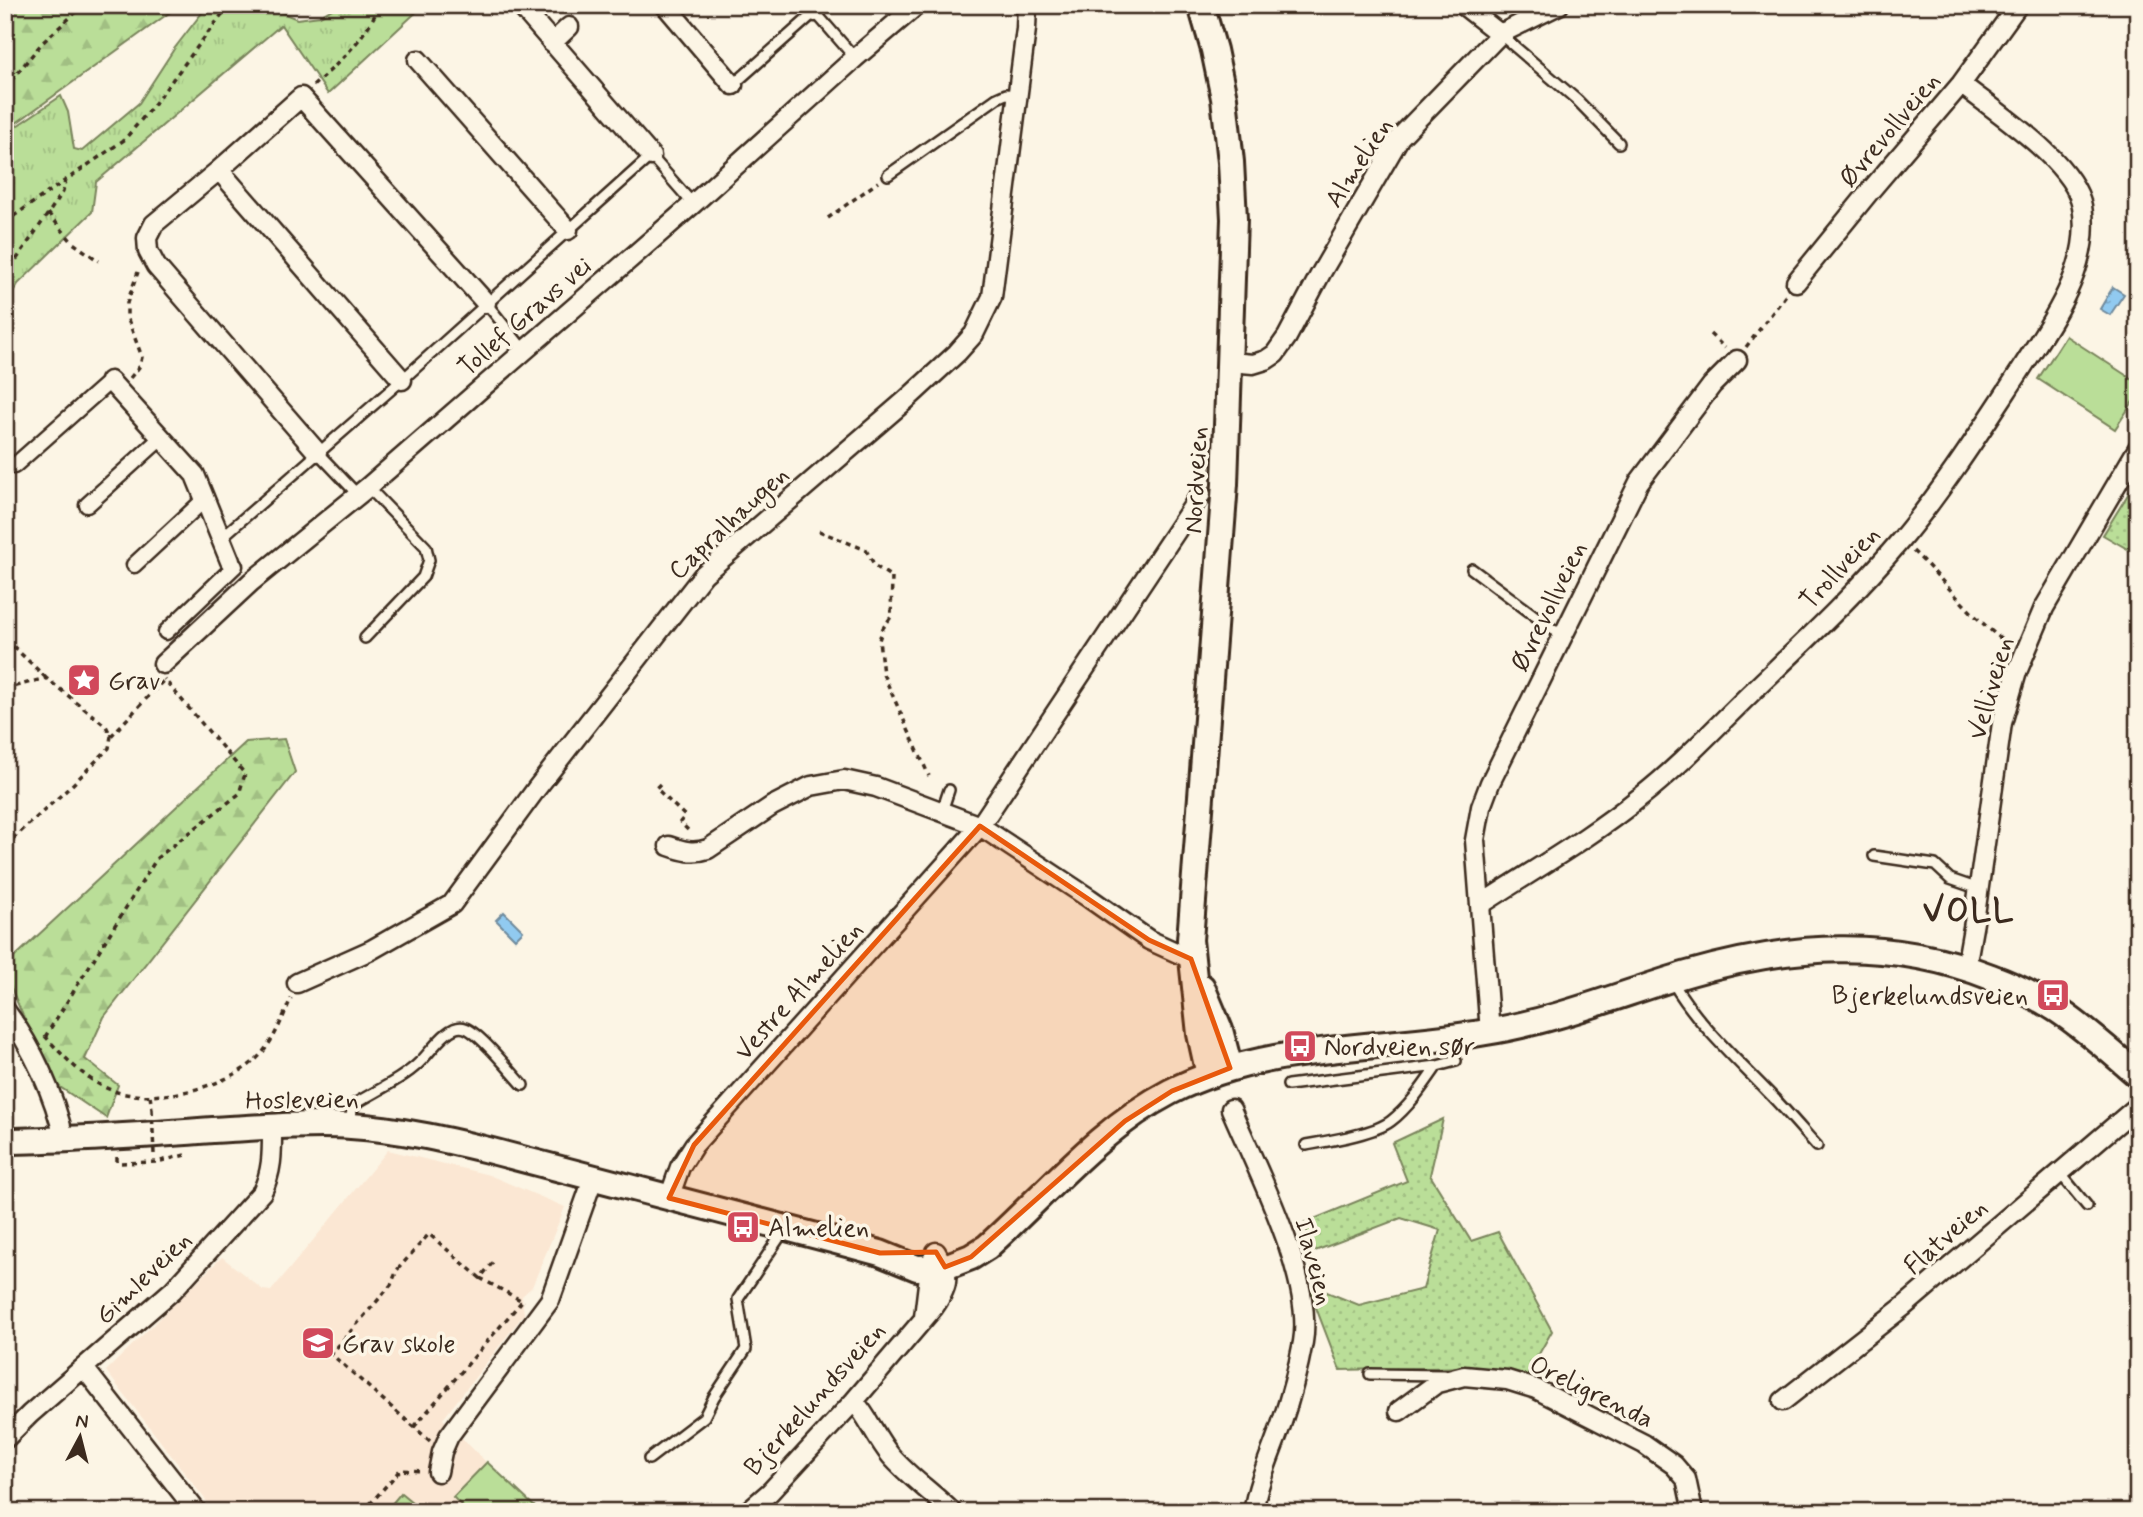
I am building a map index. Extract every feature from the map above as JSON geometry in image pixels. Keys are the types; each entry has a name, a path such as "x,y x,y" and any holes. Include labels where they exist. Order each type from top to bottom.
{"main road":[{"name":"Nordveien","path":"1201,5 1224,98 1233,189 1225,484 1190,940 1191,960 1220,1030 1220,1072"},
{"path":"937,1262 971,1257 987,1247 1027,1212 1094,1145 1149,1103 1196,1079 1255,1062 1490,1032 1756,957 1817,949 1853,948 1910,954 1966,967 2027,992 2057,1009 2138,1075"},
{"name":"Hosleveien","path":"5,1140 272,1127 350,1126 439,1138 880,1253 917,1268 937,1262"}],"street":[{"path":"520,5 651,156"},
{"path":"665,5 733,85"},
{"name":"Tollef Gravs vei","path":"164,672 251,582 363,491 917,5"},
{"name":"Capralhaugen","path":"297,983 371,950 452,904 554,766 704,574 906,400 957,354 974,334 992,297 1027,5"},
{"path":"1463,5 1500,34"},
{"name":"Almelien","path":"1230,362 1253,364 1275,354 1400,137 1500,34 1559,5"},
{"name":"Øvrevollveien","path":"1796,282 1961,84 2018,5"},
{"path":"552,43 569,27"},
{"name":"Tollef Gravs vei","path":"418,60 568,230"},
{"name":"Trollveien","path":"1480,905 1639,799 1690,753 1851,595 1901,541 1985,425 2056,314 2081,252 2082,205 2073,183 2049,154 1961,84"},
{"path":"301,97 154,224 147,238 148,251 156,265 317,452"},
{"name":"Tollef Gravs vei","path":"301,97 486,303"},
{"path":"219,170 401,380"},
{"name":"Øvrevollveien","path":"1480,905 1475,840 1481,807 1490,783 1639,482 1712,386 1737,360"},
{"path":"14,466 114,386 195,475 232,564 166,632"},
{"path":"87,505 161,438"},
{"name":"Velliveien","path":"1966,967 2002,723 2023,654 2076,552 2138,448"},
{"name":"Vestre Almelien","path":"669,1198 680,1167 694,1145 980,826 1201,494"},
{"path":"134,565 205,499"},
{"path":"669,846 686,852 708,849 772,806 811,786 845,780 876,787 980,826 1149,940 1191,960"},
{"path":"1480,905 1490,1032"},
{"path":"5,1010 16,1024 52,1098 59,1114 64,1139"},
{"name":"Flatveien","path":"1783,1401 1903,1307 2138,1106"},
{"name":"Ilaveien","path":"1231,1109 1293,1260 1304,1313 1303,1340 1297,1364 1282,1422 1256,1489 1253,1512"},
{"name":"Gimleveien","path":"5,1438 173,1290 262,1192 272,1162 272,1127"},
{"path":"438,1472 449,1436 551,1300 593,1179"},
{"name":"Bjerkelundsveien","path":"747,1512 770,1492 923,1322 937,1262"},
{"path":"84,1368 197,1512"},
{"name":"Oreligrenda","path":"1399,1411 1437,1383 1464,1376 1507,1380 1536,1389 1644,1444 1674,1465 1686,1479 1693,1512"},
{"path":"854,1401 865,1413 874,1435 891,1456 951,1512"}],"lane":[{"path":"733,85 815,8 855,58"},
{"path":"1500,34 1577,100 1619,143"},
{"path":"888,175 997,98 1006,94 1018,95"},
{"path":"221,538 651,156 693,204"},
{"path":"486,303 524,350"},
{"path":"317,452 426,547 429,560 423,578 365,638"},
{"path":"1472,569 1562,636"},
{"path":"942,811 950,790"},
{"path":"1874,856 1935,865 1950,878 1979,889"},
{"path":"1671,979 1723,1046 1817,1146"},
{"path":"350,1126 356,1103 419,1064 442,1037 457,1027 465,1027 475,1034 523,1084"},
{"path":"1289,1085 1437,1066 1456,1061"},
{"path":"1306,1145 1349,1137 1389,1123 1412,1101 1437,1066"},
{"path":"2060,1173 2087,1206"},
{"path":"649,1459 704,1417 714,1396 746,1349 738,1299 786,1228"},
{"path":"1370,1374 1464,1376"}],"path":[{"path":"10,164 7,87 42,43 84,5"},
{"path":"5,222 124,140 229,5"},
{"path":"301,97 353,50 380,5"},
{"path":"828,218 888,175"},
{"path":"5,276 63,192 65,180"},
{"path":"48,213 73,243 99,261"},
{"path":"114,386 140,366 142,357 127,317 127,303 132,285 148,251"},
{"path":"1737,360 1796,282"},
{"path":"819,531 866,550 875,566 892,577 891,617 878,640 883,674 929,776"},
{"path":"1901,541 1935,572 1966,608 1991,631 2023,654"},
{"path":"5,642 10,643 46,678 106,726 111,736"},
{"path":"5,846 108,748 111,736 164,672 245,774 239,794 157,858 45,1036 48,1049"},
{"path":"5,689 46,678"},
{"path":"660,784 656,788 685,816 680,822"},
{"path":"45,1036 63,1056 98,1084 114,1091 150,1096 198,1089 226,1078 254,1061 276,1032 297,983"},
{"path":"150,1096 153,1154"},
{"path":"442,1452 331,1354 391,1285 397,1270 429,1234 480,1278 542,1312"},
{"path":"480,1278 494,1261"},
{"path":"414,1427 522,1301"},
{"path":"363,1512 400,1470 438,1472"}],"highlighted area":[{"path":"980,826 1149,940 1191,959 1230,1068 1172,1091 1125,1121 971,1257 945,1267 936,1252 880,1253 669,1198 694,1145"}],"shaded area":[{"name":"Grav skole","path":"388,1150 489,1175 565,1207 532,1287 522,1296 524,1314 443,1419 536,1512 215,1512 106,1371 222,1257 263,1290 271,1291"}],"green space":[{"path":"5,5 180,5 5,131"},
{"path":"208,5 273,5 280,12 297,19 320,16 339,5 424,5 328,94 281,25 96,182 92,212 18,284 5,307 5,134 61,96 68,112 74,149 82,151 139,103 174,49"},
{"path":"2066,336 2138,383 2138,394 2115,429 2038,379"},
{"path":"2138,478 2138,555 2103,535"},
{"path":"284,739 295,772 104,1017 85,1059 118,1085 106,1118 51,1081 5,974 5,966 246,742"},
{"path":"1443,1119 1430,1175 1471,1241 1498,1232 1552,1331 1526,1377 1472,1367 1340,1370 1307,1284 1359,1305 1423,1289 1440,1230 1401,1218 1315,1251 1304,1223 1407,1181 1392,1143"},
{"path":"487,1462 537,1509 537,1512 468,1512 453,1497"},
{"path":"401,1493 424,1512 385,1512"}],"water":[{"path":"2113,287 2124,294 2110,315 2100,309"},
{"path":"504,912 523,931 515,939 496,920"}],"place":[{"name":"Grav","path":"84,680"},
{"name":"Bjerkelundsveien","path":"2053,995"},
{"name":"Nordveien sør","path":"1300,1046"},
{"name":"Almelien","path":"743,1227"},
{"name":"Grav skole","path":"318,1343"}],"district":[{"name":"VOLL","path":"1969,909"}]}
